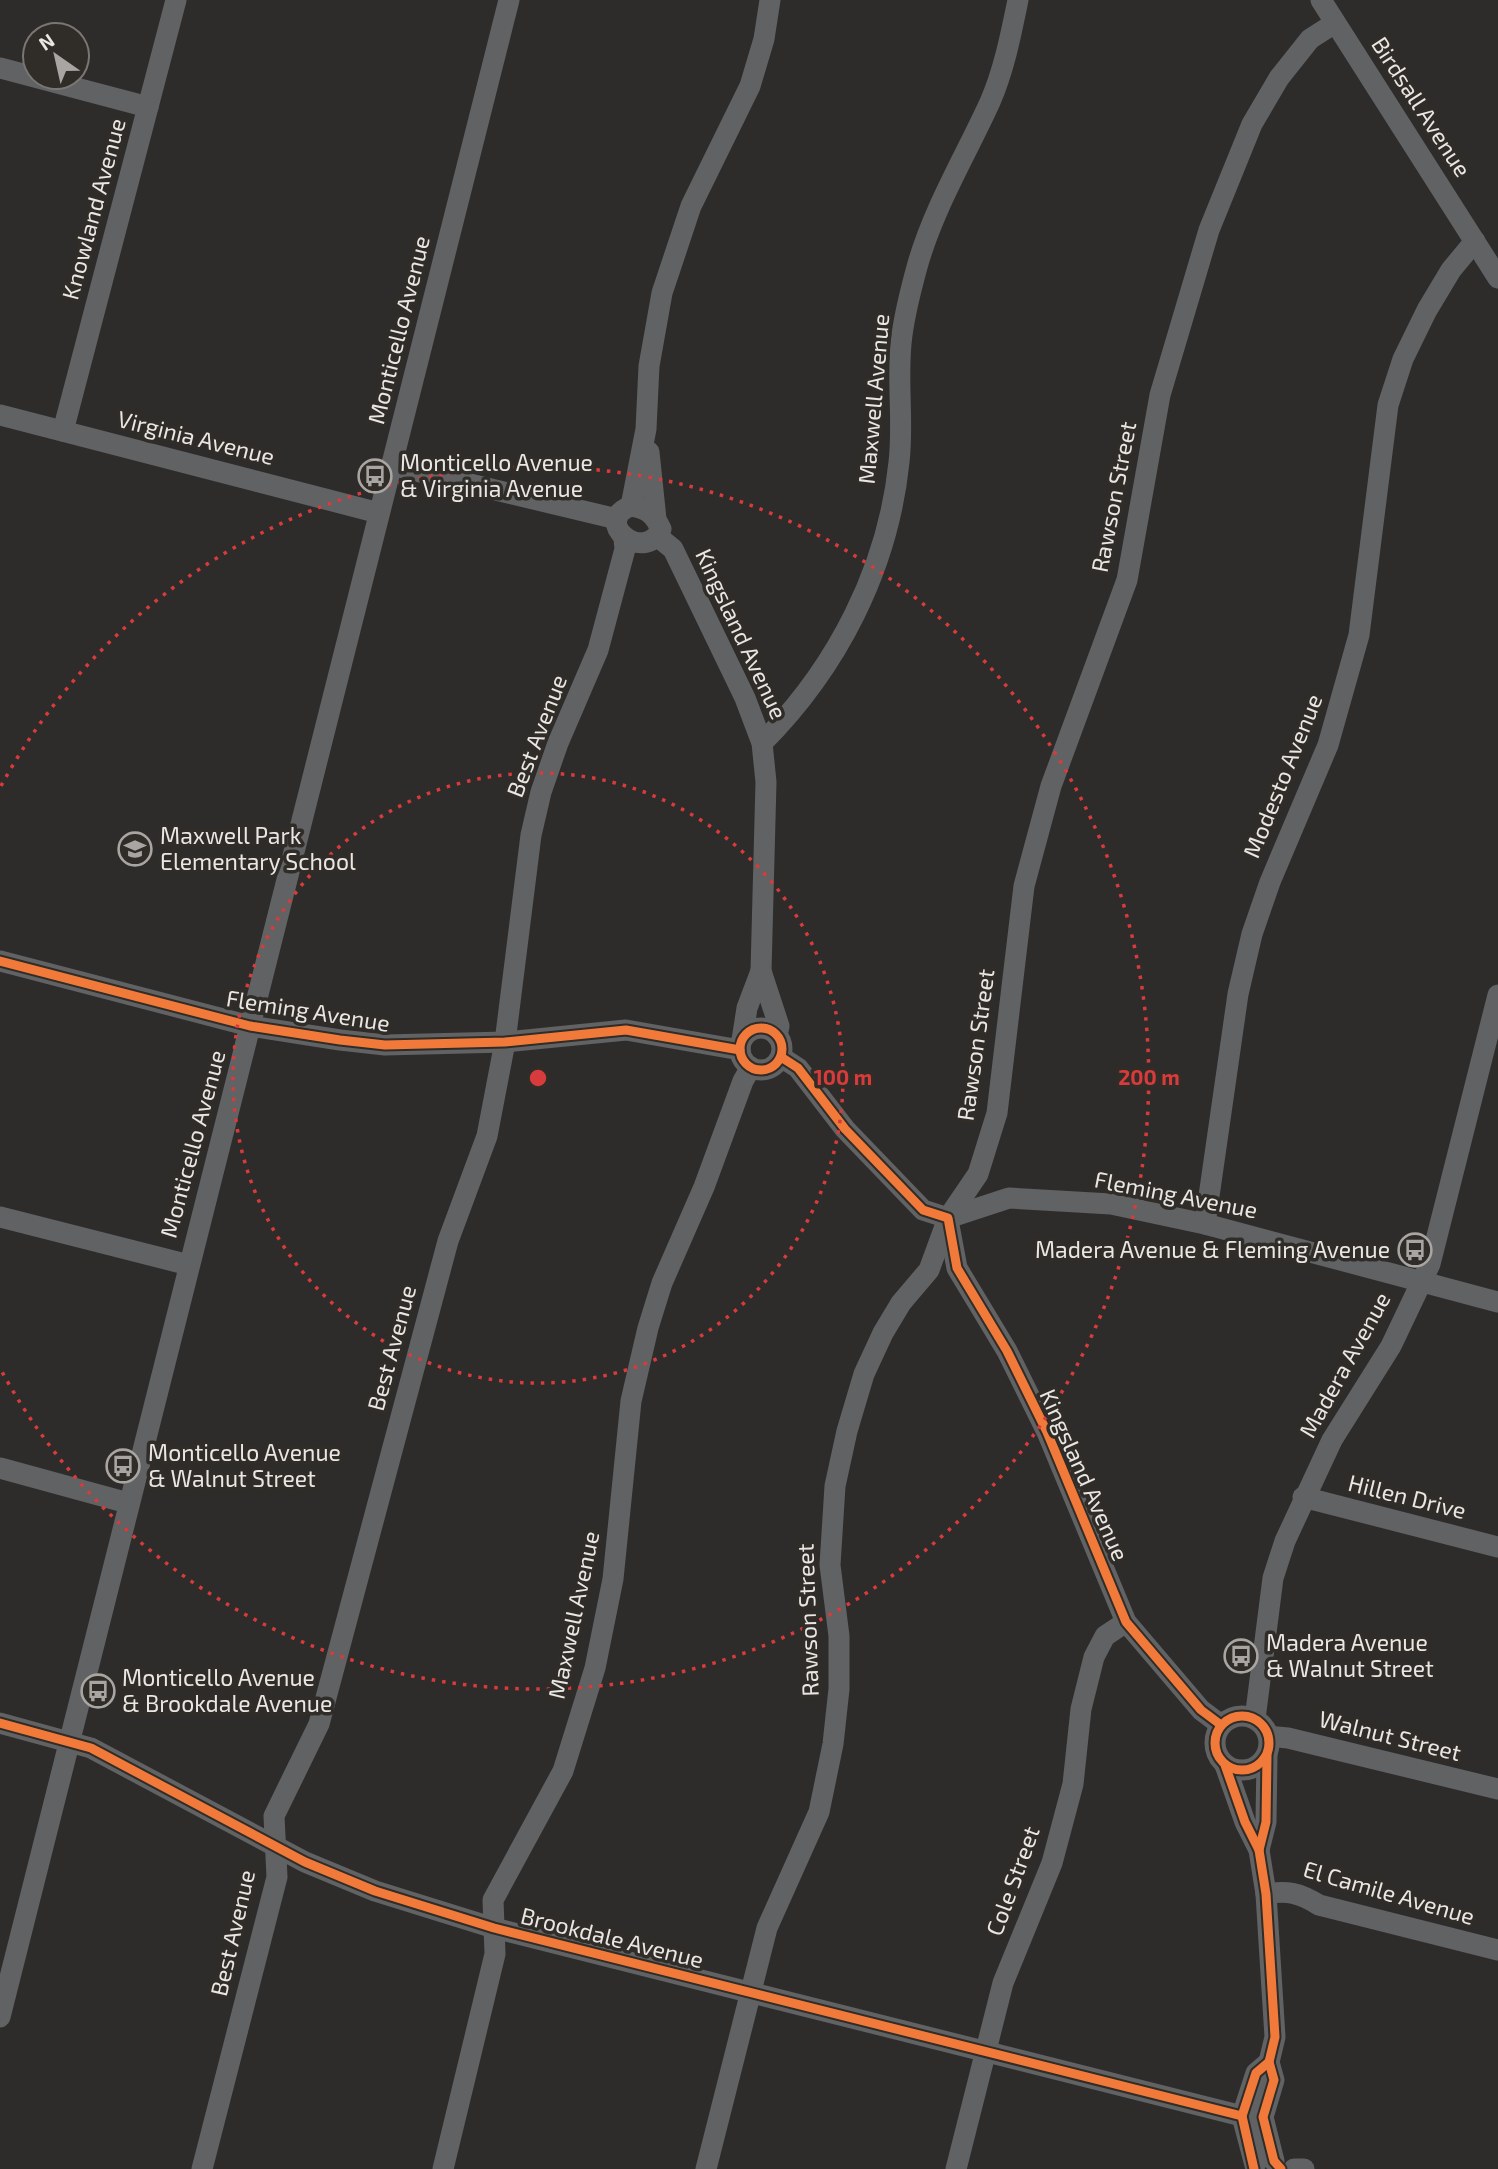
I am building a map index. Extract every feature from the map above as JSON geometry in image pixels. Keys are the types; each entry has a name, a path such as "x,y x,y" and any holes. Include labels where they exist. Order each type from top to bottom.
{"street":[{"name":"Knowland Avenue","path":"63,431 176,0"},
{"name":"Monticello Avenue","path":"0,2017 6,1962 69,1740 509,0"},
{"path":"391,465 624,521 647,542 657,527 646,429 649,366 662,293 691,206 750,86 764,39 770,0"},
{"name":"Maxwell Avenue","path":"762,743 792,713 822,673 848,629 873,574 887,528 900,463 902,337 917,267 934,217 991,100 1009,44 1018,0"},
{"name":"Birdsall Avenue","path":"1321,0 1498,278"},
{"name":"Rawson Street","path":"706,2169 767,1928 819,1812 833,1744 839,1689 839,1636 830,1565 835,1486 847,1431 864,1374 883,1334 901,1303 929,1270 948,1218 978,1174 996,1113 1024,886 1051,786 1127,580 1160,395 1209,230 1252,124 1279,78 1310,39 1335,23"},
{"path":"0,68 148,107"},
{"name":"Modesto Avenue","path":"1205,1224 1238,994 1252,934 1269,882 1328,746 1359,635 1388,405 1403,359 1427,310 1451,270 1475,241"},
{"name":"Virginia Avenue","path":"0,415 379,513"},
{"path":"624,521 646,429"},
{"path":"624,521 643,507 657,527"},
{"name":"Best Avenue","path":"202,2169 276,1877 274,1816 319,1724 448,1241 487,1136 505,1042 531,835 541,792 558,743 598,650 625,549 624,521"},
{"name":"Kingsland Avenue","path":"657,527 673,549 745,698 762,743 766,782 761,971 747,1008 744,1052"},
{"name":"Fleming Avenue","path":"0,961 250,1027 385,1045 505,1042 626,1030 744,1052"},
{"name":"Kingsland Avenue","path":"761,971 776,1016 777,1035"},
{"name":"Madera Avenue","path":"1263,1737 1273,1578 1303,1497 1332,1440 1391,1346 1430,1264 1498,995"},
{"path":"764,1028 777,1035 782,1046 781,1057 771,1068 761,1070 744,1052 753,1030 764,1028"},
{"name":"Maxwell Avenue","path":"443,2169 495,1954 493,1900 564,1771 595,1668 613,1579 631,1402 648,1328 663,1283 704,1187 743,1081 744,1052"},
{"path":"781,1057 798,1068 845,1129 923,1210 948,1218"},
{"name":"Fleming Avenue","path":"948,1218 1009,1198 1111,1204 1205,1224 1498,1302"},
{"path":"0,1217 189,1265"},
{"name":"Kingsland Avenue","path":"948,1218 957,1268 1007,1351 1046,1432 1126,1622 1201,1710 1221,1725"},
{"path":"0,1468 128,1503"},
{"name":"Hillen Drive","path":"1303,1497 1498,1547"},
{"name":"Cole Street","path":"956,2169 1003,1983 1052,1863 1073,1784 1081,1709 1094,1657 1105,1636 1126,1622"},
{"path":"1259,1850 1266,1822 1263,1737 1243,1716 1231,1718 1221,1725 1214,1746 1225,1765 1245,1822 1259,1850 1266,1895 1275,2001 1275,2037 1269,2062 1274,2080 1263,2117 1266,2166"},
{"name":"Brookdale Avenue","path":"0,1723 91,1748 305,1862 400,1900 494,1928 1242,2116 1263,2117"},
{"path":"1225,1765 1244,1771 1261,1763 1263,1737"},
{"name":"Walnut Street","path":"1263,1737 1288,1738 1498,1789"},
{"name":"El Camile Avenue","path":"1266,1895 1285,1891 1305,1896 1319,1905 1498,1950"},
{"path":"1266,2166 1242,2116 1256,2073 1269,2062"},
{"path":"1294,2169 1304,2169"}],"cycle path":[{"path":"0,961 250,1026 340,1040 385,1045 505,1042 626,1030 740,1050"},
{"path":"761,1028 776,1034 782,1049 776,1064 761,1070 746,1064 740,1049 746,1034 761,1028"},
{"path":"781,1057 798,1068 845,1129 923,1210 948,1218 957,1268 1007,1351 1047,1432 1126,1622 1201,1710 1221,1725"},
{"path":"1242,1716 1261,1724 1269,1743 1261,1762 1242,1770 1223,1762 1215,1743 1223,1724 1242,1716"},
{"path":"0,1723 91,1748 305,1862 375,1891 494,1928 1242,2116"},
{"path":"1259,1850 1266,1822 1267,1755"},
{"path":"1225,1765 1245,1822 1259,1850 1266,1894 1275,2037 1269,2062 1274,2080 1263,2117 1274,2161 1281,2169"},
{"path":"1254,2169 1242,2116 1256,2073 1269,2062"}],"place":[{"name":"Monticello Avenue & Virginia Avenue","path":"375,476"},
{"name":"Maxwell Park Elementary School","path":"135,849"},
{"name":"Madera Avenue & Fleming Avenue","path":"1415,1250"},
{"name":"Monticello Avenue & Walnut Street","path":"123,1466"},
{"name":"Madera Avenue & Walnut Street","path":"1241,1656"},
{"name":"Monticello Avenue & Brookdale Avenue","path":"98,1691"}]}
